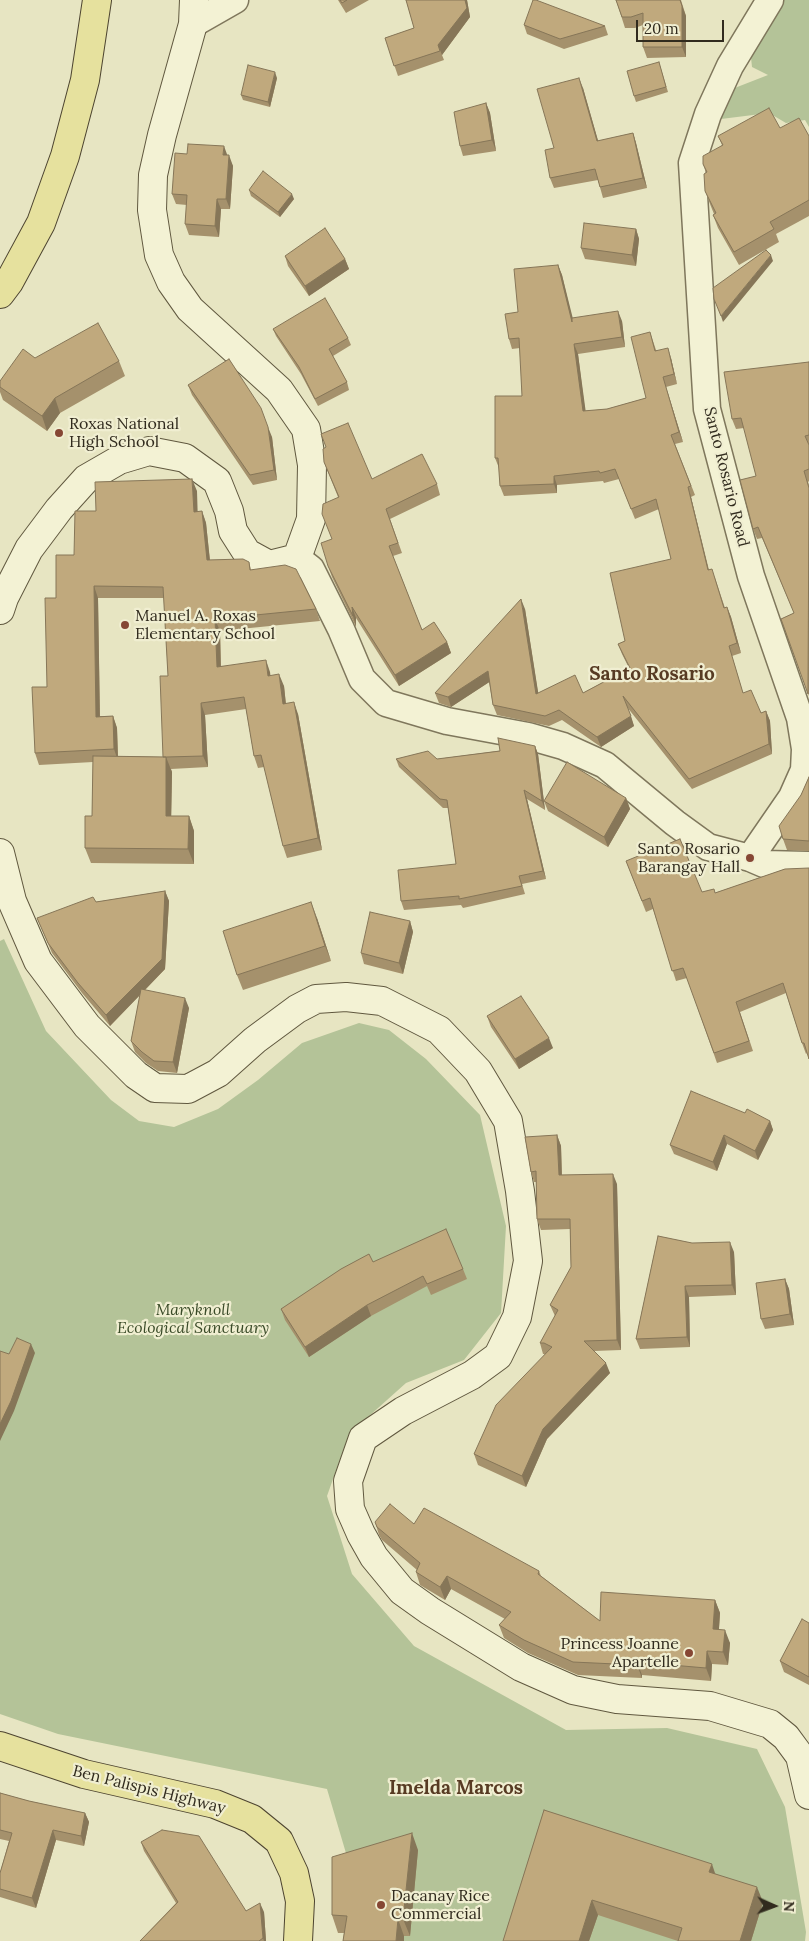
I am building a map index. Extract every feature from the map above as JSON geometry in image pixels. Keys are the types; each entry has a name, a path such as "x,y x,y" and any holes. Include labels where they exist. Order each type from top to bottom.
{"main road":[{"path":"0,294 9,282 41,223 64,156 85,80 96,0"},
{"name":"Ben Palispis Highway","path":"0,1746 84,1774 215,1804 252,1819 279,1841 294,1873 300,1901 298,1941"}],"street":[{"path":"235,0 194,12 153,175 152,210 159,256 171,282 190,309 279,390 306,429 312,465 311,519 297,558"},
{"name":"Santo Rosario Road","path":"750,858 792,797 804,770 805,749 800,718 751,576 707,409 692,164 708,114 730,66 770,0"},
{"path":"0,610 4,598 29,549 86,479 119,460 149,451 185,458 217,481 229,511 233,531 247,553 269,565 297,558"},
{"path":"297,558 311,569 341,629 362,679 386,702 447,721 528,736 571,750 605,765 675,823 708,847 750,858 764,864 809,865"},
{"path":"0,853 12,901 38,961 87,1026 136,1075 155,1088 188,1089 218,1073 255,1040 297,1009 316,1000 346,997 382,1001 439,1030 478,1071 508,1120 520,1191 528,1261 517,1317 498,1356 472,1375 403,1411 363,1438 348,1481 350,1508 361,1534 374,1557 402,1591 430,1611 521,1666 573,1690 617,1699 710,1706 770,1724 786,1737 800,1756 809,1795"}],"green space":[{"path":"782,0 809,0 809,127 805,120 786,123 769,113 721,119 727,91 768,75 752,67 750,48"},
{"name":"Maryknoll Ecological Sanctuary","path":"4,939 46,1031 111,1100 139,1121 174,1127 218,1109 258,1080 302,1043 359,1023 389,1030 426,1059 480,1115 506,1226 501,1313 464,1360 406,1383 349,1434 327,1496 352,1574 414,1646 566,1730 667,1728 757,1749 785,1807 806,1932 805,1941 372,1941 327,1789 58,1734 0,1714 0,941"}],"building":[{"path":"406,0 465,0 467,8 438,45 440,51 394,66 385,38 414,28"},
{"path":"533,0 605,26 560,39 524,25"},
{"path":"616,0 680,0 682,6 682,47 643,47 643,13 631,17 622,17"},
{"path":"659,62 666,87 634,96 627,71"},
{"path":"248,65 275,72 268,102 241,95"},
{"path":"579,78 597,141 633,133 643,178 600,187 595,169 550,178 545,150 554,148 537,89"},
{"path":"486,103 492,140 460,146 454,112"},
{"path":"769,108 780,128 799,118 809,136 809,200 770,222 774,229 734,252 713,215 716,213 705,191 704,174 707,172 703,164 703,156 723,145 718,136"},
{"path":"188,144 224,146 223,155 229,155 226,199 217,199 215,226 185,224 187,195 172,194 175,153 187,154"},
{"path":"263,171 292,194 278,212 249,190"},
{"path":"584,223 636,229 632,255 581,248"},
{"path":"325,228 345,259 305,286 285,256"},
{"path":"766,250 771,255 721,316 714,299 713,288"},
{"path":"558,265 572,322 572,318 618,311 622,337 574,344 583,411 607,409 646,398 631,337 650,332 655,351 668,348 674,374 663,377 679,432 671,435 691,486 688,487 708,570 712,569 724,608 727,607 737,643 729,646 743,693 751,690 761,713 766,711 769,744 689,779 623,696 631,716 597,737 559,710 545,716 493,705 488,671 448,697 435,693 521,599 536,694 575,675 583,693 630,668 618,644 625,641 610,573 671,559 656,499 631,509 615,469 600,473 599,471 554,476 554,484 500,486 498,458 495,458 495,396 522,396 519,338 509,339 505,314 518,312 514,269"},
{"path":"325,298 348,338 329,349 347,382 315,399 299,367 273,329"},
{"path":"98,323 119,361 55,398 42,416 0,387 0,381 23,349 35,358"},
{"path":"229,359 261,408 268,427 274,470 250,475 188,385"},
{"path":"809,362 809,435 805,436 809,445 809,469 804,471 809,488 808,694 781,619 794,613 758,527 753,529 740,480 756,476 741,418 732,419 724,372"},
{"path":"348,423 372,479 422,454 437,484 386,509 398,543 389,546 422,630 434,622 447,642 395,675 352,607 353,616 328,566 321,543 332,539 322,514 323,504 339,497 324,462 323,449 326,447 321,434"},
{"path":"192,479 194,512 202,511 207,560 243,559 249,562 250,570 285,565 296,569 316,609 215,619 217,667 266,660 268,676 279,674 283,704 294,702 318,838 283,846 261,755 254,756 244,697 201,703 203,756 163,757 160,676 168,676 163,587 94,586 96,717 113,716 114,749 35,753 32,687 47,687 45,598 56,598 56,555 74,555 75,511 96,511 95,482"},
{"path":"498,738 535,746 542,801 524,790 543,871 519,876 522,886 459,899 459,896 401,901 398,870 456,864 447,800 440,799 396,759 428,751 437,759 500,751"},
{"path":"93,756 166,757 166,816 189,816 188,849 85,848 85,816 92,816"},
{"path":"567,762 626,798 604,837 544,801"},
{"path":"809,777 809,841 783,839 779,826 801,795"},
{"path":"680,839 702,892 714,889 715,893 785,869 809,868 809,1059 783,983 736,1002 749,1041 714,1053 683,968 672,971 650,898 642,901 626,861"},
{"path":"165,891 162,959 106,1015 78,983 48,943 37,918 93,897 96,902"},
{"path":"311,902 325,946 237,975 223,931"},
{"path":"370,912 410,921 399,963 361,953"},
{"path":"141,989 185,998 173,1062 154,1061 131,1041"},
{"path":"521,996 549,1038 515,1059 487,1016"},
{"path":"691,1091 745,1113 747,1109 770,1121 755,1151 724,1135 713,1162 670,1145"},
{"path":"557,1135 559,1175 613,1174 617,1340 584,1341 606,1363 543,1429 522,1476 474,1454 496,1405 552,1347 540,1343 558,1310 550,1305 571,1267 570,1219 537,1219 536,1171 531,1172 525,1137"},
{"path":"446,1229 463,1269 427,1284 423,1276 367,1305 305,1347 281,1309 341,1269 369,1254 373,1262"},
{"path":"658,1236 692,1243 730,1242 732,1285 685,1286 687,1337 636,1339"},
{"path":"785,1279 790,1314 761,1319 756,1283"},
{"path":"17,1338 31,1344 11,1401 0,1424 0,1351 9,1354"},
{"path":"390,1504 414,1524 424,1508 539,1571 538,1574 600,1621 601,1592 715,1600 713,1629 725,1630 723,1652 707,1651 706,1668 637,1662 637,1665 573,1662 524,1640 499,1625 511,1612 447,1576 440,1587 416,1572 420,1563 377,1527 375,1522"},
{"path":"802,1619 809,1623 809,1677 780,1661"},
{"path":"0,1793 85,1813 81,1836 53,1830 32,1898 0,1889 0,1873 12,1833 0,1830"},
{"path":"544,1810 712,1864 709,1872 757,1887 740,1941 678,1941 682,1928 592,1900 579,1941 503,1941"},
{"path":"162,1830 199,1836 246,1911 260,1903 263,1938 259,1941 140,1941 178,1902 141,1842"},
{"path":"412,1833 403,1919 398,1919 396,1941 343,1941 347,1916 332,1915 332,1857"}],"place":[{"name":"Roxas National High School","path":"59,433"},
{"name":"Manuel A. Roxas Elementary School","path":"125,625"},
{"name":"Santo Rosario Barangay Hall","path":"750,858"},
{"name":"Princess Joanne Apartelle","path":"689,1653"},
{"name":"Dacanay Rice Commercial","path":"381,1905"}],"district":[{"name":"Santo Rosario","path":"652,675"},
{"name":"Imelda Marcos","path":"456,1789"}]}
